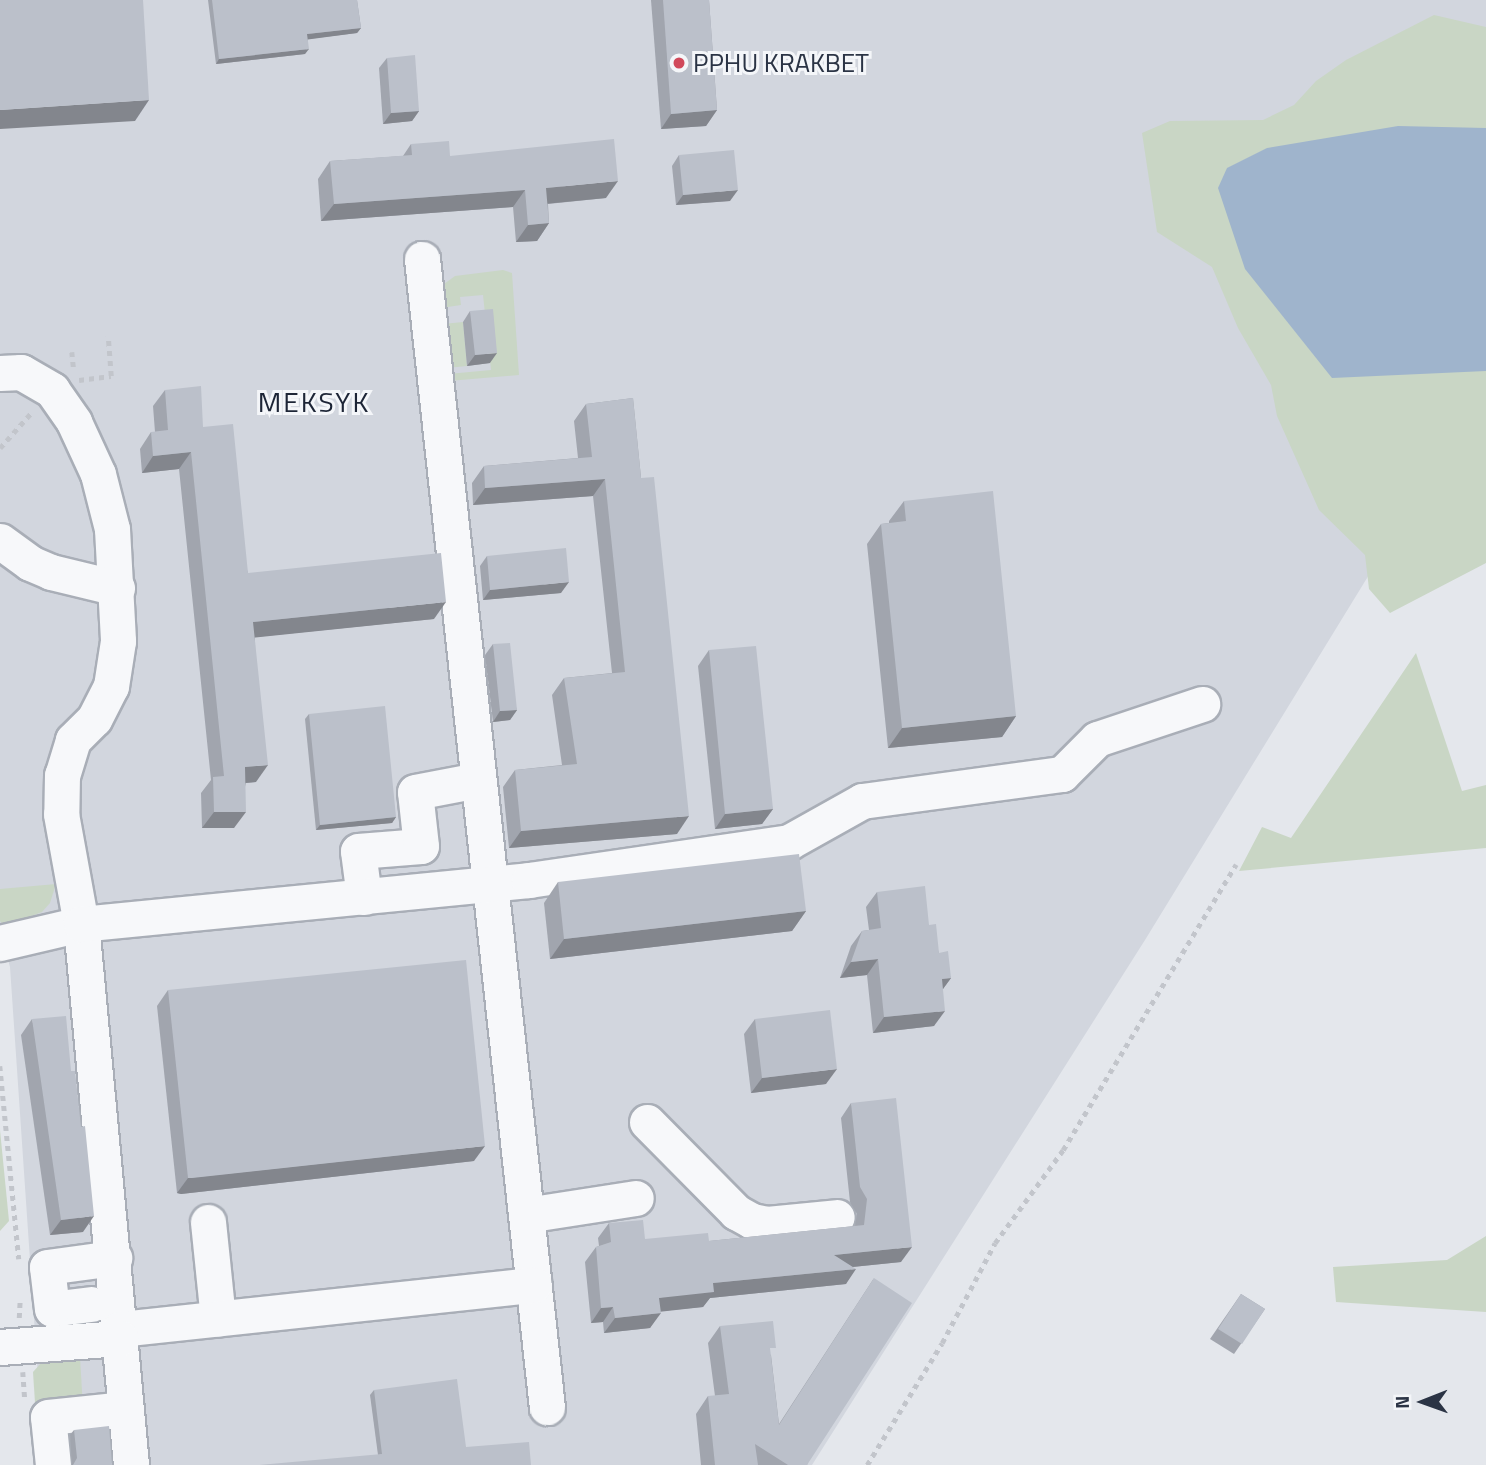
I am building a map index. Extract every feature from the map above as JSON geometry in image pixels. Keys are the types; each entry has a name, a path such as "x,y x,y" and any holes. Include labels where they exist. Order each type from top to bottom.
{"lane":[{"path":"422,259 547,1407"},
{"path":"0,373 21,372 49,387 74,422 98,474 111,529 117,588 118,641 111,686 94,719 73,740 62,775 61,814 81,924 114,1258 131,1465"},
{"path":"0,541 30,563 51,572 117,588"},
{"path":"0,943 81,924 491,884 789,842 862,801 1062,774 1097,740 1202,704"},
{"path":"364,897 358,852 421,846 415,792 478,780"},
{"path":"647,1122 736,1212 752,1221 766,1224 837,1217"},
{"path":"526,1215 636,1198"},
{"path":"208,1222 218,1318"},
{"path":"91,1304 52,1309 47,1267 114,1258"},
{"path":"10,1339 120,1333 218,1318 534,1285"},
{"path":"53,1465 48,1417 126,1409"}],"path":[{"path":"75,377 75,380 111,376 108,336"},
{"path":"867,1465 942,1343 995,1243 1063,1150 1236,864"},
{"path":"0,1066 19,1261"},
{"path":"10,1339 22,1289"}],"shaded area":[{"path":"0,0 1486,0 1486,384 1145,940 812,1465 44,1465 10,967 0,932"}],"green space":[{"path":"1434,15 1486,27 1486,563 1390,613 1369,589 1365,555 1319,510 1277,416 1271,385 1238,328 1212,267 1157,232 1142,133 1170,121 1263,120 1294,105 1316,81 1346,60"},
{"path":"503,270 512,273 519,375 449,381 448,374 491,370 483,295 460,297 461,305 441,308 444,284 455,276"},
{"path":"463,322 467,366 447,368 443,324"},
{"path":"1416,653 1462,791 1486,785 1486,848 1239,871 1262,827 1291,838"},
{"path":"56,884 50,903 42,912 4,927 0,921 0,889"},
{"path":"0,1130 9,1221 0,1231"},
{"path":"1486,1236 1486,1312 1336,1302 1333,1267 1447,1260"},
{"path":"80,1357 83,1408 39,1465 33,1372 42,1362"}],"water":[{"path":"1398,126 1486,128 1486,371 1332,378 1245,269 1218,188 1227,168 1267,148"}],"building":[{"path":"0,0 143,0 149,100 0,110"},
{"path":"212,0 357,0 361,28 307,34 309,49 219,59"},
{"name":"PPHU KRAKBET","path":"663,0 709,0 717,110 671,114"},
{"path":"415,55 419,111 391,113 387,58"},
{"path":"614,139 618,181 546,188 549,223 528,225 525,190 334,204 330,161 412,155 411,144 449,141 450,156"},
{"path":"734,150 738,190 683,195 679,155"},
{"path":"493,309 497,353 475,355 470,311"},
{"path":"201,386 203,427 233,424 248,573 441,553 446,602 253,622 268,765 245,767 246,812 214,812 213,777 224,776 191,452 153,456 151,432 168,430 165,390"},
{"path":"633,398 641,478 654,477 689,816 521,831 515,770 577,764 564,678 625,672 605,479 485,488 484,466 592,457 586,404"},
{"path":"993,491 1016,716 902,728 881,524 906,521 904,501"},
{"path":"566,548 569,582 490,590 487,556"},
{"path":"510,643 517,710 500,711 493,644"},
{"path":"756,646 773,809 725,814 709,650"},
{"path":"385,706 396,817 320,825 309,714"},
{"path":"799,854 806,911 564,939 558,882"},
{"path":"925,886 929,925 936,924 939,953 948,951 951,978 942,979 945,1011 884,1017 878,959 851,962 862,931 881,928 877,892"},
{"path":"466,960 485,1146 188,1178 168,990"},
{"path":"830,1010 837,1069 762,1078 755,1019"},
{"path":"66,1016 71,1071 75,1071 81,1127 85,1126 94,1216 61,1220 32,1019"},
{"path":"896,1098 912,1247 834,1255 856,1269 713,1283 714,1292 659,1298 661,1313 615,1318 613,1307 601,1308 596,1247 611,1242 609,1223 643,1220 645,1239 708,1233 709,1241 864,1225 867,1199 860,1187 851,1103"},
{"path":"874,1278 912,1303 807,1465 788,1465 755,1444 758,1465 715,1465 708,1396 729,1394 720,1326 773,1321 776,1348 770,1348 779,1425"},
{"path":"1241,1294 1265,1309 1242,1344 1218,1329"},
{"path":"457,1379 466,1447 529,1442 531,1465 259,1465 382,1454 374,1390"},
{"path":"109,1426 112,1465 73,1465 77,1458 74,1430"}],"place":[{"name":"PPHU KRAKBET","path":"679,63"}],"district":[{"name":"MEKSYK","path":"314,402"}]}
